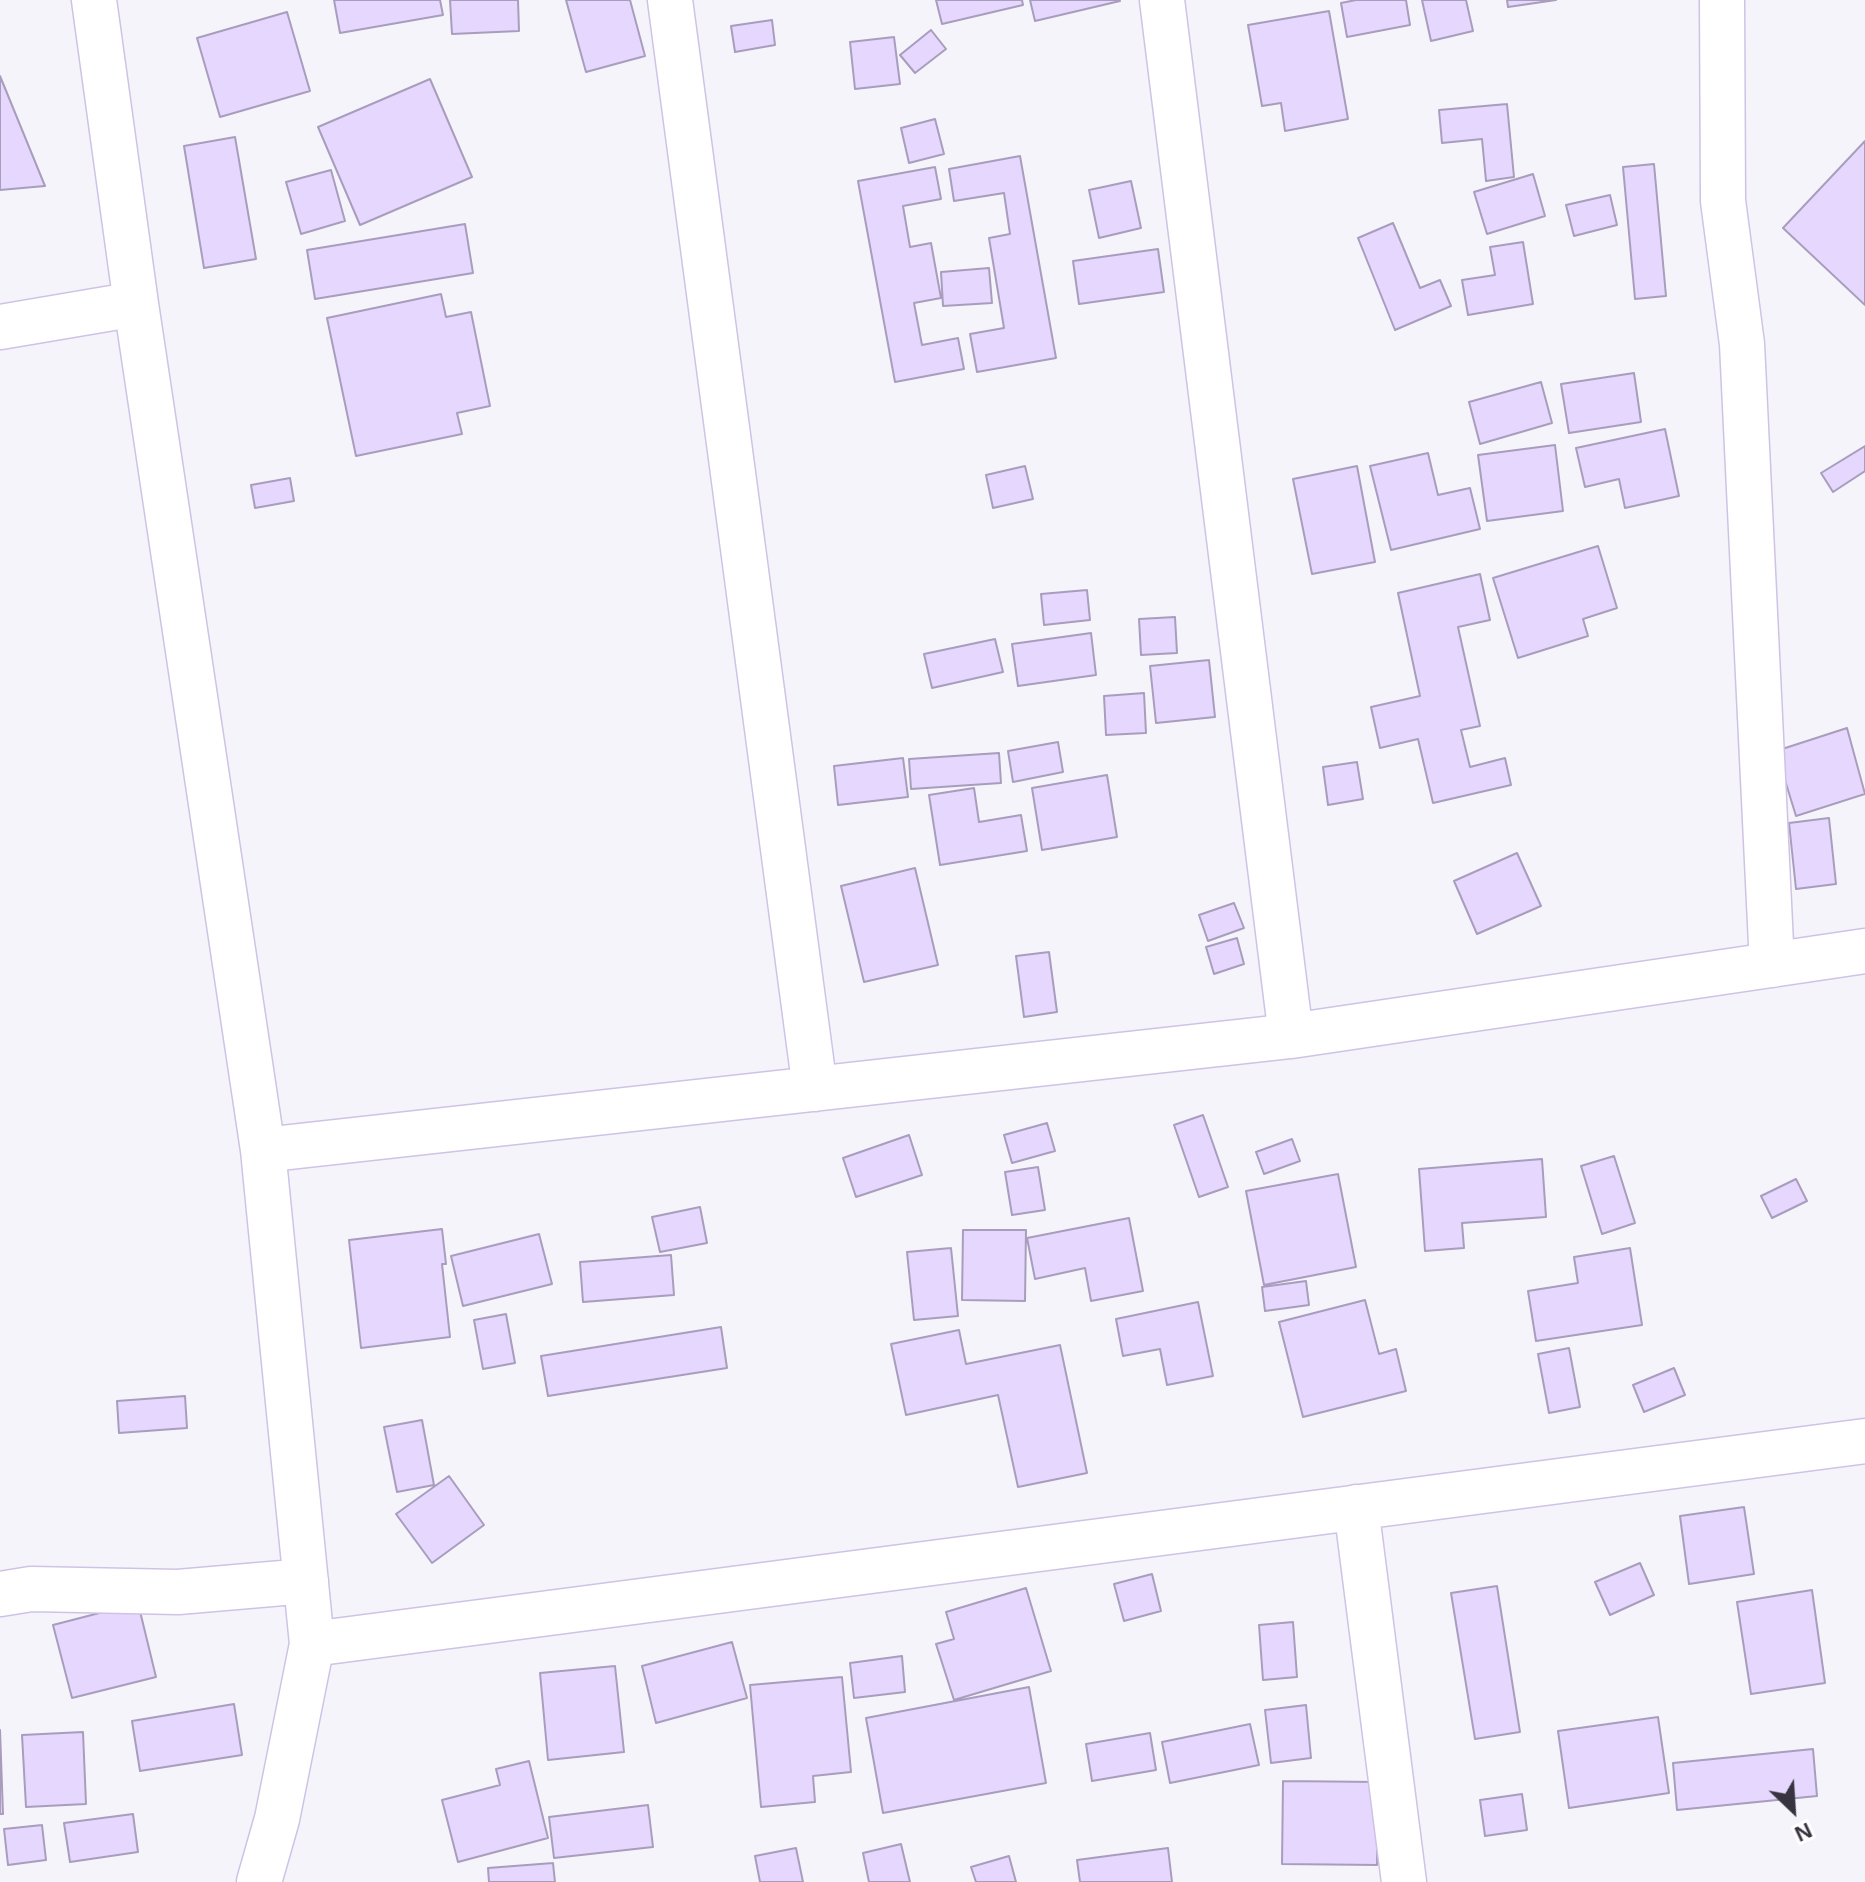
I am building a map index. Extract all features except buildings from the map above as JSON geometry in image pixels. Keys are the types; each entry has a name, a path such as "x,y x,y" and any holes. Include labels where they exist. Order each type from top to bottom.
{"street":[{"path":"94,0 136,304 263,1150 312,1644 277,1819 259,1882"},
{"path":"670,0 815,1089"},
{"path":"1162,0 1291,1036"},
{"path":"1722,0 1723,201 1742,344 1772,965"},
{"path":"0,327 136,304"},
{"path":"263,1150 1291,1036 1865,951"},
{"path":"312,1644 1865,1441"},
{"path":"1356,1507 1404,1882"},
{"path":"0,1594 31,1589 178,1592 306,1581"}]}
